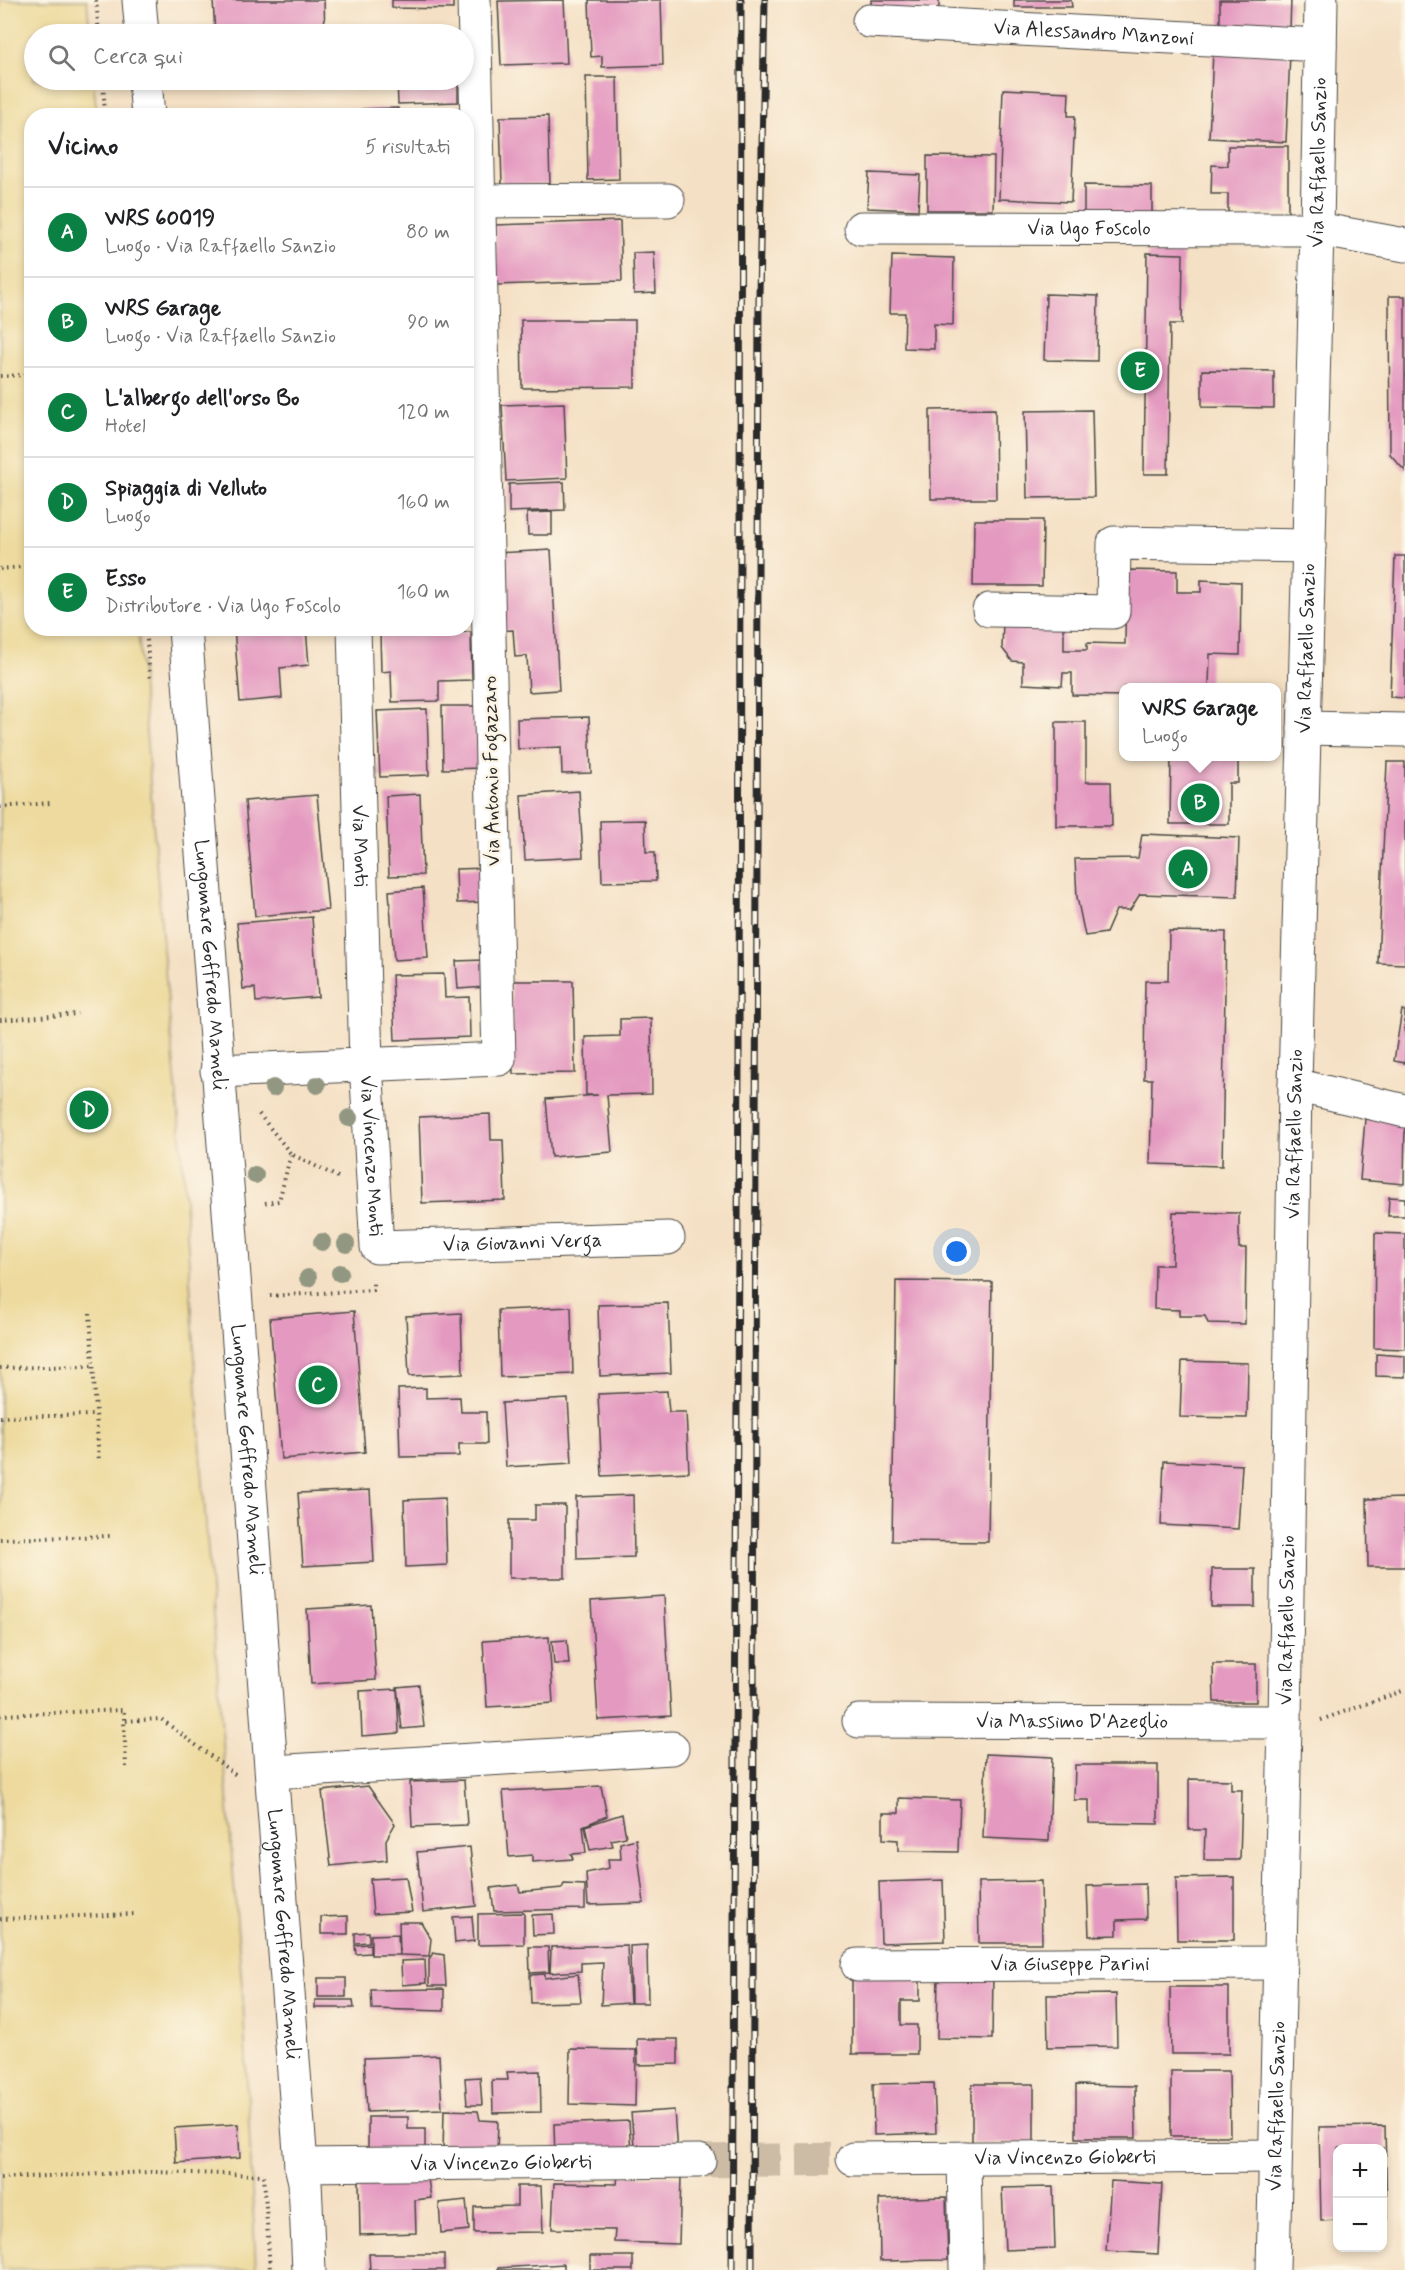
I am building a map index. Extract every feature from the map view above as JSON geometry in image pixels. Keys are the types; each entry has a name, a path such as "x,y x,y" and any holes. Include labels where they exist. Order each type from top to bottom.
{"street":[{"path":"139,0 141,24"},
{"path":"474,0 474,24"},
{"name":"Via Raffaello Sanzio","path":"1273,2270 1285,1722 1294,1084 1321,0"},
{"name":"Via Alessandro Manzoni","path":"869,21 1320,45"},
{"path":"146,90 147,108"},
{"path":"473,108 474,90"},
{"path":"474,201 668,200"},
{"name":"Via Ugo Foscolo","path":"861,228 1317,229 1405,245"},
{"name":"Via Antonio Fogazzaro","path":"217,1071 499,1059 474,234"},
{"path":"989,610 1113,612 1114,543 1309,546"},
{"name":"Lungomare Goffredo Mameli","path":"186,636 301,2165 305,2182 309,2270"},
{"name":"Via Monti","path":"354,636 366,1064"},
{"path":"1304,728 1405,730"},
{"name":"Via Vincenzo Monti","path":"366,1064 375,1263"},
{"path":"1294,1084 1405,1111"},
{"name":"Via Giovanni Verga","path":"375,1263 668,1238"},
{"name":"Via Massimo D'Azeglio","path":"859,1721 1285,1722"},
{"path":"273,1772 672,1748"},
{"name":"Via Giuseppe Parini","path":"858,1965 1280,1963"},
{"name":"Via Vincenzo Gioberti","path":"853,2159 1275,2156"},
{"path":"964,2158 966,2270"},
{"name":"Via Vincenzo Gioberti","path":"301,2165 699,2161"}],"path":[{"path":"96,0 98,24"},
{"path":"103,90 104,108"},
{"path":"0,376 24,375"},
{"path":"0,569 24,567"},
{"path":"0,807 50,803"},
{"path":"0,1020 78,1014"},
{"path":"259,1114 291,1154 348,1182"},
{"path":"262,1296 374,1290 375,1263"},
{"path":"90,1313 99,1462"},
{"path":"0,1368 92,1366"},
{"path":"0,1418 96,1415"},
{"path":"0,1539 110,1536"},
{"path":"1285,1722 1317,1722 1405,1690"},
{"path":"0,1715 124,1710 126,1767"},
{"path":"124,1721 160,1719 236,1775"},
{"path":"0,1919 136,1914"},
{"path":"0,2178 153,2172 264,2175"}],"sand":[{"path":"0,0 87,0 89,24 24,24 24,90 94,90 96,108 24,108 24,636 139,636 163,949 181,1139 204,1499 243,1999 256,2270 0,2270"}],"building":[{"path":"213,0 324,0 325,24 214,24"},
{"path":"392,0 453,0 453,9 392,8"},
{"path":"564,0 567,63 501,65 498,1"},
{"path":"589,0 661,0 663,65 602,67 602,56 591,57"},
{"path":"871,0 939,0 939,13 871,13"},
{"path":"1014,0 1071,0 1072,7 1014,7"},
{"path":"1220,0 1291,0 1290,29 1220,26"},
{"path":"1213,51 1290,54 1286,142 1209,138"},
{"path":"586,77 617,77 619,179 588,180"},
{"path":"1003,89 1069,92 1068,116 1075,116 1071,202 999,199"},
{"path":"397,90 458,90 458,102 398,104"},
{"path":"548,116 550,184 502,185 500,117"},
{"path":"1228,146 1288,146 1288,213 1228,213 1228,194 1211,194 1212,165 1228,166"},
{"path":"927,156 994,157 993,210 927,210"},
{"path":"869,173 920,175 918,210 867,208"},
{"path":"1084,185 1152,186 1152,219 1084,218"},
{"path":"620,221 622,281 497,285 495,225"},
{"path":"654,252 656,293 634,294 633,253"},
{"path":"1147,253 1183,254 1182,324 1170,324 1168,474 1144,474"},
{"path":"892,256 954,258 953,325 934,324 934,349 904,348 905,313 890,313"},
{"path":"1046,294 1098,296 1097,361 1044,360"},
{"path":"1389,296 1405,296 1405,471 1390,454"},
{"path":"521,320 635,320 635,387 522,388"},
{"path":"1202,370 1274,371 1274,408 1202,407"},
{"path":"564,403 567,478 506,481 502,405"},
{"path":"995,409 996,499 931,499 930,410"},
{"path":"1092,410 1094,497 1027,498 1025,411"},
{"path":"564,482 565,510 509,512 509,484"},
{"path":"552,512 552,535 528,535 527,513"},
{"path":"974,520 1043,520 1042,586 973,586"},
{"path":"551,550 559,690 529,692 527,656 515,657 513,630 499,631 494,553"},
{"path":"1395,556 1405,556 1405,698 1390,697"},
{"path":"1126,570 1177,571 1177,592 1201,592 1201,580 1241,582 1240,655 1210,654 1209,683 1119,683 1119,696 1072,695 1072,673 1063,673 1062,686 1023,684 1023,662 1012,661 1002,648 1003,622 1064,625 1064,650 1087,650 1087,643 1125,644"},
{"path":"235,636 307,636 309,665 280,668 282,698 240,702"},
{"path":"380,636 471,636 472,680 439,681 439,701 392,702 391,671 381,672"},
{"path":"442,706 482,706 484,768 443,769"},
{"path":"427,709 429,775 380,777 377,711"},
{"path":"589,717 591,773 562,774 561,747 518,749 517,719"},
{"path":"1056,722 1086,722 1086,782 1111,782 1112,826 1056,826"},
{"path":"1171,761 1238,761 1238,783 1229,783 1229,824 1170,824"},
{"path":"1387,762 1405,762 1405,964 1378,963"},
{"path":"579,791 583,857 525,860 521,795"},
{"path":"420,794 423,875 389,876 386,796"},
{"path":"317,795 328,910 255,916 245,801"},
{"path":"645,820 646,852 655,852 656,881 602,882 600,821"},
{"path":"1142,834 1239,838 1237,897 1140,894 1130,910 1116,910 1106,933 1085,936 1077,897 1075,859 1138,858"},
{"path":"488,868 488,902 457,903 456,869"},
{"path":"423,888 428,958 394,960 389,891"},
{"path":"312,917 318,997 256,1002 255,988 243,989 237,923"},
{"path":"1169,931 1226,932 1222,1166 1150,1164 1152,1079 1144,1079 1145,981 1168,981"},
{"path":"484,960 486,987 458,989 456,961"},
{"path":"444,974 445,998 469,997 470,1037 395,1040 392,975"},
{"path":"511,981 573,981 575,1073 513,1074"},
{"path":"1402,1010 1405,1011 1405,1063 1394,1061"},
{"path":"651,1018 652,1094 607,1095 612,1152 551,1157 546,1099 598,1095 586,1095 585,1037 620,1036 620,1019"},
{"path":"490,1114 491,1140 503,1140 505,1200 422,1203 419,1117"},
{"path":"1365,1119 1405,1122 1404,1184 1360,1180"},
{"path":"1389,1197 1405,1198 1405,1216 1388,1216"},
{"path":"1173,1212 1239,1213 1239,1248 1246,1248 1245,1324 1208,1323 1205,1316 1179,1316 1179,1310 1154,1309 1155,1265 1172,1265"},
{"path":"1375,1233 1405,1234 1405,1349 1374,1348"},
{"path":"896,1281 992,1282 988,1542 892,1541"},
{"path":"668,1303 671,1373 600,1376 598,1305"},
{"path":"571,1307 573,1374 500,1377 498,1310"},
{"path":"354,1311 365,1452 281,1459 270,1318"},
{"path":"461,1313 463,1374 409,1376 406,1316"},
{"path":"1376,1354 1405,1356 1405,1377 1376,1376"},
{"path":"1182,1361 1248,1363 1247,1418 1180,1417"},
{"path":"426,1388 426,1398 460,1397 461,1412 486,1412 487,1444 459,1444 459,1456 400,1457 398,1389"},
{"path":"667,1391 669,1412 686,1412 689,1472 602,1476 598,1394"},
{"path":"568,1399 572,1463 506,1467 502,1403"},
{"path":"1164,1461 1242,1465 1238,1529 1161,1525"},
{"path":"370,1490 374,1562 303,1566 298,1493"},
{"path":"633,1495 634,1557 577,1559 576,1497"},
{"path":"445,1498 447,1565 406,1567 404,1500"},
{"path":"1405,1498 1405,1567 1368,1567 1367,1499"},
{"path":"535,1505 565,1505 565,1578 509,1578 509,1520 535,1520"},
{"path":"1212,1569 1255,1569 1255,1607 1211,1607"},
{"path":"664,1596 671,1716 598,1720 591,1601"},
{"path":"371,1605 376,1680 311,1684 307,1609"},
{"path":"549,1637 553,1703 487,1707 483,1641"},
{"path":"567,1640 569,1664 554,1664 552,1641"},
{"path":"1213,1664 1256,1664 1256,1702 1214,1702"},
{"path":"419,1685 424,1727 402,1729 397,1687"},
{"path":"397,1689 399,1733 362,1736 360,1691"},
{"path":"986,1754 1052,1757 1049,1841 983,1838"},
{"path":"1075,1765 1158,1765 1158,1824 1089,1823 1089,1800 1074,1800"},
{"path":"1189,1779 1231,1780 1231,1790 1242,1790 1240,1860 1204,1860 1205,1830 1189,1830"},
{"path":"464,1780 467,1825 412,1827 410,1782"},
{"path":"368,1786 395,1824 386,1840 387,1860 331,1866 322,1791"},
{"path":"601,1786 607,1816 583,1826 586,1853 571,1854 573,1859 532,1862 532,1855 509,1857 503,1791"},
{"path":"899,1798 960,1800 958,1852 898,1851 898,1840 883,1839 883,1813 899,1813"},
{"path":"622,1814 626,1837 611,1840 613,1846 590,1850 585,1826"},
{"path":"636,1839 644,1903 588,1905 586,1873 609,1868 608,1859 621,1859 620,1843"},
{"path":"470,1847 476,1906 423,1912 417,1852"},
{"path":"406,1877 412,1912 373,1914 370,1879"},
{"path":"1234,1877 1234,1940 1177,1940 1176,1878"},
{"path":"943,1880 945,1941 881,1943 879,1882"},
{"path":"1041,1881 1042,1943 979,1943 978,1882"},
{"path":"564,1884 585,1885 585,1909 494,1911 491,1888 518,1885 520,1892 562,1888"},
{"path":"1145,1884 1146,1919 1117,1920 1117,1935 1089,1936 1087,1886"},
{"path":"524,1913 524,1944 478,1945 478,1914"},
{"path":"553,1914 554,1934 533,1935 532,1915"},
{"path":"348,1916 348,1934 321,1934 321,1917"},
{"path":"472,1916 474,1941 455,1943 453,1917"},
{"path":"399,1922 421,1922 431,1939 429,1956 400,1955"},
{"path":"369,1932 369,1942 355,1943 355,1933"},
{"path":"398,1934 399,1955 371,1955 371,1935"},
{"path":"370,1944 370,1953 356,1954 355,1945"},
{"path":"627,1945 630,2003 601,2005 603,1962 581,1963 581,1971 550,1973 551,1947"},
{"path":"647,1945 648,2003 631,2003 630,1946"},
{"path":"529,1947 548,1947 549,1972 530,1973"},
{"path":"433,1953 444,1955 446,1986 429,1986 429,1959"},
{"path":"425,1960 426,1983 402,1985 401,1961"},
{"path":"852,1971 920,1971 920,2001 901,2001 901,2025 917,2025 917,2054 852,2054"},
{"path":"938,1973 993,1974 992,2039 937,2038"},
{"path":"545,1974 545,1978 578,1974 581,2002 531,2003 530,1975"},
{"path":"318,1978 346,1978 346,1997 318,1997"},
{"path":"1170,1987 1229,1987 1229,2054 1171,2054"},
{"path":"444,1989 444,2011 372,2009 371,1990"},
{"path":"1116,1994 1117,2046 1048,2047 1047,1995"},
{"path":"315,2000 353,2000 354,2008 315,2008"},
{"path":"637,2039 678,2039 678,2064 638,2065"},
{"path":"570,2049 636,2050 635,2106 569,2104"},
{"path":"439,2055 442,2109 367,2112 364,2058"},
{"path":"540,2071 541,2112 493,2113 492,2080 508,2080 507,2072"},
{"path":"1171,2071 1229,2071 1230,2136 1171,2136"},
{"path":"480,2077 482,2105 467,2105 465,2078"},
{"path":"934,2083 936,2133 874,2135 873,2084"},
{"path":"972,2084 1034,2084 1034,2143 972,2144"},
{"path":"1076,2085 1135,2086 1136,2138 1076,2138"},
{"path":"444,2110 478,2111 480,2120 498,2121 497,2154 443,2152"},
{"path":"674,2110 677,2153 635,2156 631,2113"},
{"path":"368,2117 408,2117 408,2129 425,2129 425,2155 368,2156"},
{"path":"629,2121 631,2154 555,2157 554,2124"},
{"path":"238,2124 240,2158 176,2163 174,2128"},
{"path":"1385,2126 1385,2144 1333,2144 1333,2220 1321,2221 1319,2127"},
{"path":"618,2175 681,2177 679,2244 614,2242 615,2230 552,2229 554,2183 617,2184"},
{"path":"428,2179 431,2198 415,2200 416,2233 360,2235 359,2180"},
{"path":"1111,2181 1162,2184 1158,2254 1106,2251"},
{"path":"517,2186 541,2186 543,2232 474,2233 474,2207 517,2206"},
{"path":"1053,2187 1055,2248 1005,2250 1002,2188"},
{"path":"946,2197 948,2260 880,2261 879,2199"},
{"path":"466,2200 469,2230 441,2233 439,2203"},
{"path":"369,2254 444,2254 444,2270 370,2270"},
{"path":"590,2256 633,2256 633,2270 590,2270"},
{"path":"564,2264 564,2270 498,2270 498,2268"}],"tunnel":[{"path":"699,2161 853,2159"}],"railway":[{"path":"732,2270 739,1062 741,0"},
{"path":"752,2270 759,296 765,0"}],"place":[{"name":"Esso","path":"1140,371"},
{"name":"WRS Garage","path":"1200,803"},
{"name":"WRS 60019","path":"1188,869"},
{"name":"Spiaggia di Velluto","path":"89,1110"},
{"name":"L'albergo dell'orso Bo","path":"318,1385"}]}
